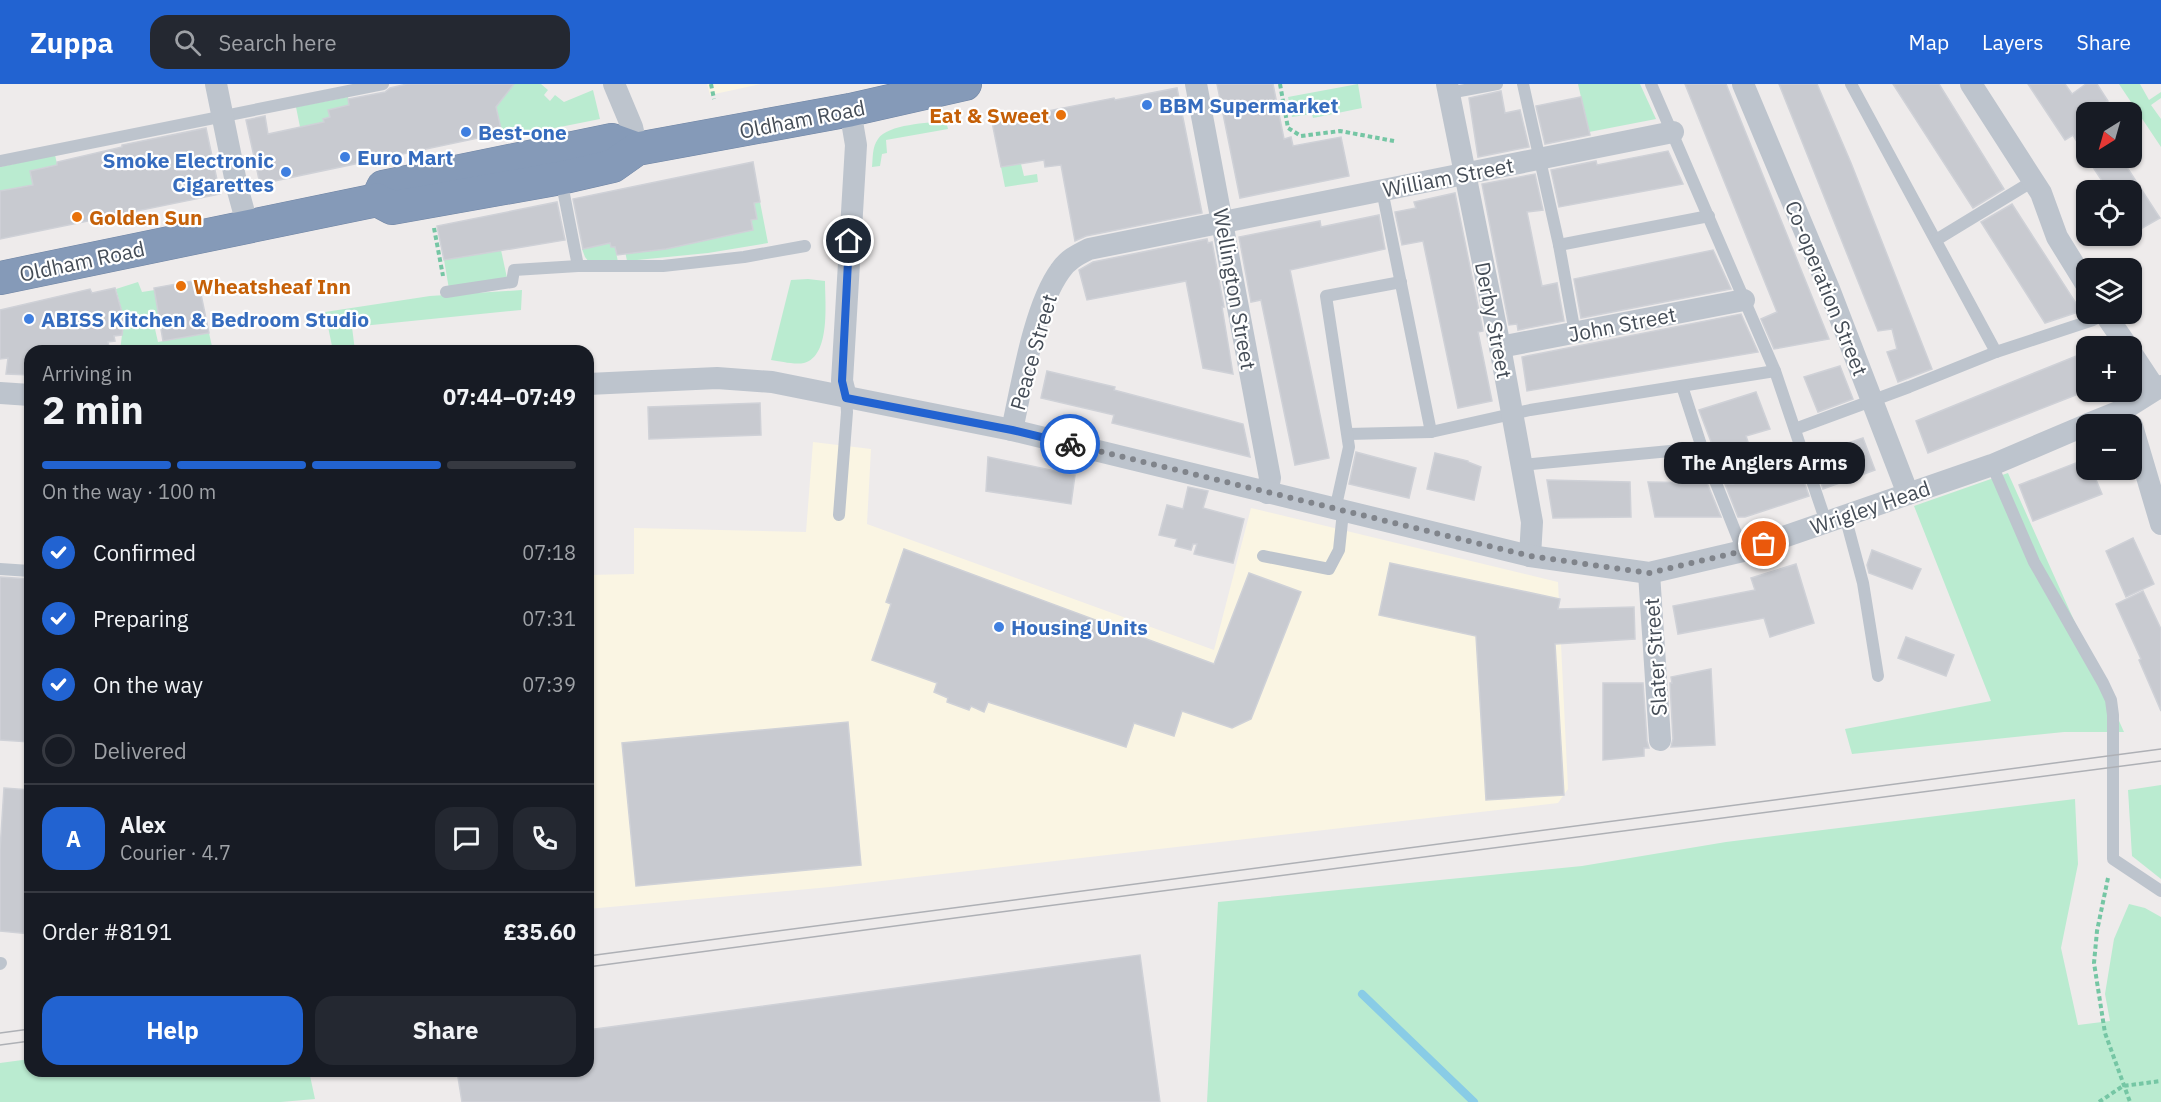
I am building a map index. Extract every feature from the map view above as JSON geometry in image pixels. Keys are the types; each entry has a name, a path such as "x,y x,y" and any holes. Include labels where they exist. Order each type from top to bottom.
{"highway":[{"name":"Oldham Road","path":"0,278 376,200 392,208 561,178 613,166 637,149 850,110 901,91 965,84"},
{"name":"Oldham Road","path":"376,200 384,187 612,140 637,149"}],"street":[{"path":"216,84 248,227"},
{"path":"614,84 632,127 637,149"},
{"name":"Wellington Street","path":"1196,84 1270,478 1267,493"},
{"name":"Co-operation Street","path":"1743,84 1829,289 1908,494"},
{"path":"1971,84 2041,193 2057,237 2076,268"},
{"name":"Derby Street","path":"1448,88 1513,414 1532,522 1530,556"},
{"path":"846,398 842,381 856,146 850,110"},
{"name":"William Street","path":"1223,222 1673,132"},
{"name":"Peace Street","path":"1012,430 1036,329 1047,294 1060,270 1072,257 1089,249 1223,222"},
{"name":"John Street","path":"1500,347 1744,300"},
{"path":"2142,367 2158,388"},
{"path":"594,384 717,378 772,382 1012,430 1530,556 1649,573"},
{"name":"Wrigley Head","path":"2134,414 2158,388"},
{"path":"0,393 24,395"},
{"name":"Wrigley Head","path":"1649,573 1743,551 1992,465 2076,430"},
{"path":"2142,462 2161,524"},
{"name":"Slater Street","path":"1649,573 1660,740"}],"lane":[{"path":"0,161 383,84"},
{"path":"1448,88 1497,84"},
{"path":"1523,84 1559,245 1575,333"},
{"path":"1651,84 1775,371 1795,429 1863,583 1878,676"},
{"path":"1851,84 1996,352"},
{"path":"561,178 578,266"},
{"path":"1935,240 2033,181"},
{"path":"1382,190 1431,432"},
{"path":"1559,245 1709,216"},
{"path":"446,292 512,282 514,270 578,266 663,266 744,257 805,246"},
{"path":"1263,556 1329,569 1339,550 1339,511 1349,447 1326,296 1401,282"},
{"path":"1795,429 1996,352 2081,324"},
{"path":"1348,434 1431,432 1530,410 1775,371"},
{"path":"1682,386 1702,448 1743,551"},
{"path":"839,515 847,412 846,398"},
{"path":"1522,465 1702,448"},
{"path":"1992,465 2034,562 2111,700 2113,715 2113,859 2161,891"},
{"path":"0,569 24,571"}],"path":[{"path":"711,84 714,99"},
{"path":"1280,84 1288,128 1301,136 1340,131 1394,141"},
{"path":"433,225 446,292"},
{"path":"2113,859 2097,931 2094,963 2105,1033 2130,1102"},
{"path":"2099,1102 2123,1086 2161,1081"}],"shaded area":[{"path":"707,84 761,84 710,95"},
{"path":"813,442 871,449 867,524 1214,650 1251,508 1558,582 1568,789 1558,803 830,887 594,908 594,575 634,574 634,528 806,532"}],"green space":[{"path":"491,84 512,86 514,84 541,84 548,90 544,95 550,101 555,95 564,102 593,90 600,119 525,134 502,133"},
{"path":"1358,84 1362,108 1313,118 1312,114 1292,117 1288,97"},
{"path":"1578,84 1640,84 1656,119 1589,132"},
{"path":"2119,84 2140,84 2149,100 2161,92 2161,98 2151,105 2161,119 2161,147 2142,118 2142,102 2131,102"},
{"path":"348,97 355,130 337,108 328,110 330,117 327,134 314,138 310,125 300,127 296,107"},
{"path":"946,121 948,129 886,140 887,153 882,154 880,166 872,167 875,145 883,134 899,127"},
{"path":"55,155 61,181 51,166 30,171 33,185 0,191 0,167"},
{"path":"1020,160 1024,176 1037,174 1038,182 1005,187 1001,167 1012,165"},
{"path":"760,202 768,243 708,253 627,261 624,246 697,242 753,230 751,220 757,219 754,203"},
{"path":"608,232 611,247 615,247 618,262 589,262 582,249 595,246 593,235"},
{"path":"501,250 507,278 449,289 444,260"},
{"path":"791,280 825,281 825,328 819,350 813,358 804,363 771,360"},
{"path":"138,282 142,292 155,290 161,314 152,316 158,342 209,333 212,345 121,345 124,319 116,289"},
{"path":"522,290 521,310 352,327 354,345 332,345 325,312 430,296"},
{"path":"2008,473 2124,732 2064,732 1852,754 1845,729 1991,701 1914,506"},
{"path":"2161,785 2161,879 2132,856 2128,790"},
{"path":"2075,799 2078,864 2061,948 2078,1025 2110,1021 2105,994 2114,939 2129,904 2145,908 2161,917 2161,1102 1207,1102 1218,902 1582,866 1726,842"},
{"path":"24,1060 24,1077 310,1077 315,1099 281,1102 0,1102 0,1063"}],"building":[{"path":"407,84 514,84 496,107 502,133 260,184 246,120 265,116 268,134 324,122 323,119 330,117 328,110 349,105 348,99 385,92 390,88"},
{"path":"1217,84 1273,84 1284,139 1291,137 1293,146 1341,137 1349,176 1240,198"},
{"path":"1685,84 1726,84 1829,339 1774,349 1761,319 1777,312"},
{"path":"1779,84 1817,84 1851,163 1932,369 1898,382 1887,352 1897,349 1892,329 1878,331"},
{"path":"1893,84 1939,84 2004,189 1973,208"},
{"path":"2028,84 2065,84 2072,94 2086,84 2097,84 2108,101 2076,102 2076,140 2073,135 2065,140"},
{"path":"1177,88 1202,213 1086,236 1075,241 1061,165 1045,167 1044,160 1001,167 992,122"},
{"path":"1501,91 1505,113 1520,110 1529,147 1478,157 1469,98"},
{"path":"1581,97 1590,135 1545,144 1536,106"},
{"path":"206,128 220,194 0,239 0,191 33,185 30,171 57,165 57,162 122,147 122,145"},
{"path":"1668,151 1683,184 1559,207 1551,170 1596,161 1597,165"},
{"path":"753,162 760,202 754,203 757,219 751,220 753,230 666,249 617,255 615,247 611,247 610,243 583,249 573,199"},
{"path":"2094,168 2128,168 2135,180 2101,180"},
{"path":"1535,174 1543,210 1527,212 1542,286 1557,283 1564,321 1518,330 1517,324 1509,325 1482,184"},
{"path":"2142,190 2160,218 2142,228"},
{"path":"1455,193 1483,331 1478,332 1492,401 1458,408 1423,241 1402,245 1395,212 1416,208 1414,202"},
{"path":"557,202 565,240 444,260 437,226"},
{"path":"2012,204 2076,303 2076,313 2045,323 1981,222"},
{"path":"1379,215 1385,249 1290,270 1329,458 1295,465 1261,300 1251,302 1239,237 1320,221 1321,227"},
{"path":"1207,239 1208,243 1212,242 1233,374 1203,368 1186,281 1087,300 1079,270 1093,262"},
{"path":"1713,250 1731,289 1581,318 1574,279"},
{"path":"198,280 209,333 163,341 154,288"},
{"path":"115,288 124,319 122,335 114,336 115,341 108,342 109,345 24,345 24,375 6,374 8,358 0,359 0,310 90,289 92,293"},
{"path":"1741,314 1758,352 1527,391 1522,357"},
{"path":"2076,356 2076,395 1928,453 1916,421"},
{"path":"1840,366 1853,399 1818,412 1804,377"},
{"path":"1047,371 1115,387 1114,390 1243,424 1250,457 1112,423 1114,415 1041,398"},
{"path":"1756,392 1770,429 1746,436 1748,442 1716,455 1699,410"},
{"path":"760,403 761,435 649,439 648,407"},
{"path":"1863,438 1875,470 1823,489 1812,455"},
{"path":"1356,452 1416,468 1409,498 1349,484"},
{"path":"1435,453 1468,461 1481,467 1474,500 1427,489"},
{"path":"988,457 1075,475 1071,504 986,491"},
{"path":"1797,461 1809,496 1745,517 1738,517 1725,484 1733,484"},
{"path":"2076,463 2076,480 2096,480 2102,494 2033,521 2019,485"},
{"path":"1547,480 1630,482 1631,517 1553,518"},
{"path":"1648,482 1707,483 1721,517 1655,517"},
{"path":"1188,487 1208,491 1203,508 1244,519 1233,563 1194,554 1197,544 1193,544 1191,550 1175,546 1177,539 1159,535 1167,505 1183,509"},
{"path":"2133,538 2154,584 2126,597 2106,551"},
{"name":"Housing Units","path":"904,549 1214,664 1249,573 1301,592 1251,719 1232,728 1182,711 1174,736 1134,723 1126,747 988,702 984,712 971,706 969,710 947,702 948,698 934,692 937,683 872,660 891,604 886,602"},
{"path":"1872,550 1921,569 1912,589 1869,573 1867,565"},
{"path":"1390,563 1560,599 1558,609 1634,607 1635,639 1555,644 1564,795 1486,800 1476,636 1379,615"},
{"path":"1796,564 1814,623 1770,637 1764,618 1678,634 1673,606 1755,590 1751,578"},
{"path":"0,577 24,579 24,742 0,740"},
{"path":"2143,591 2161,629 2161,711 2116,604"},
{"path":"1906,637 1954,655 1946,676 1898,658"},
{"path":"1711,669 1715,745 1671,747 1673,739 1671,677"},
{"path":"1603,683 1643,683 1649,748 1644,748 1644,756 1603,760"},
{"path":"848,722 861,865 636,886 622,743"},
{"path":"4,788 24,790 24,933 0,931 0,850"},
{"path":"1140,955 1160,1102 462,1102 458,1077 594,1077 594,1029"}],"waterway":[{"path":"1362,994 1474,1102"}],"tram line":[{"path":"594,955 2161,749"},
{"path":"594,966 2161,761"},
{"path":"0,1033 24,1030"},
{"path":"0,1045 24,1042"}],"way so far":[{"path":"1070,444 1530,556 1589,565 1649,573 1764,544"}],"place":[{"name":"BBM Supermarket","path":"1147,105"},
{"name":"Eat & Sweet","path":"1061,115"},
{"name":"Best-one","path":"466,132"},
{"name":"Euro Mart","path":"345,157"},
{"name":"Smoke Electronic Cigarettes","path":"286,172"},
{"name":"Golden Sun","path":"77,217"},
{"name":"Wheatsheaf Inn","path":"181,286"},
{"name":"ABISS Kitchen & Bedroom Studio","path":"29,319"},
{"name":"The Anglers Arms","path":"1764,544"},
{"name":"Housing Units","path":"999,627"}],"route":[{"path":"849,241 842,381 846,398 896,406 1070,444"}]}
